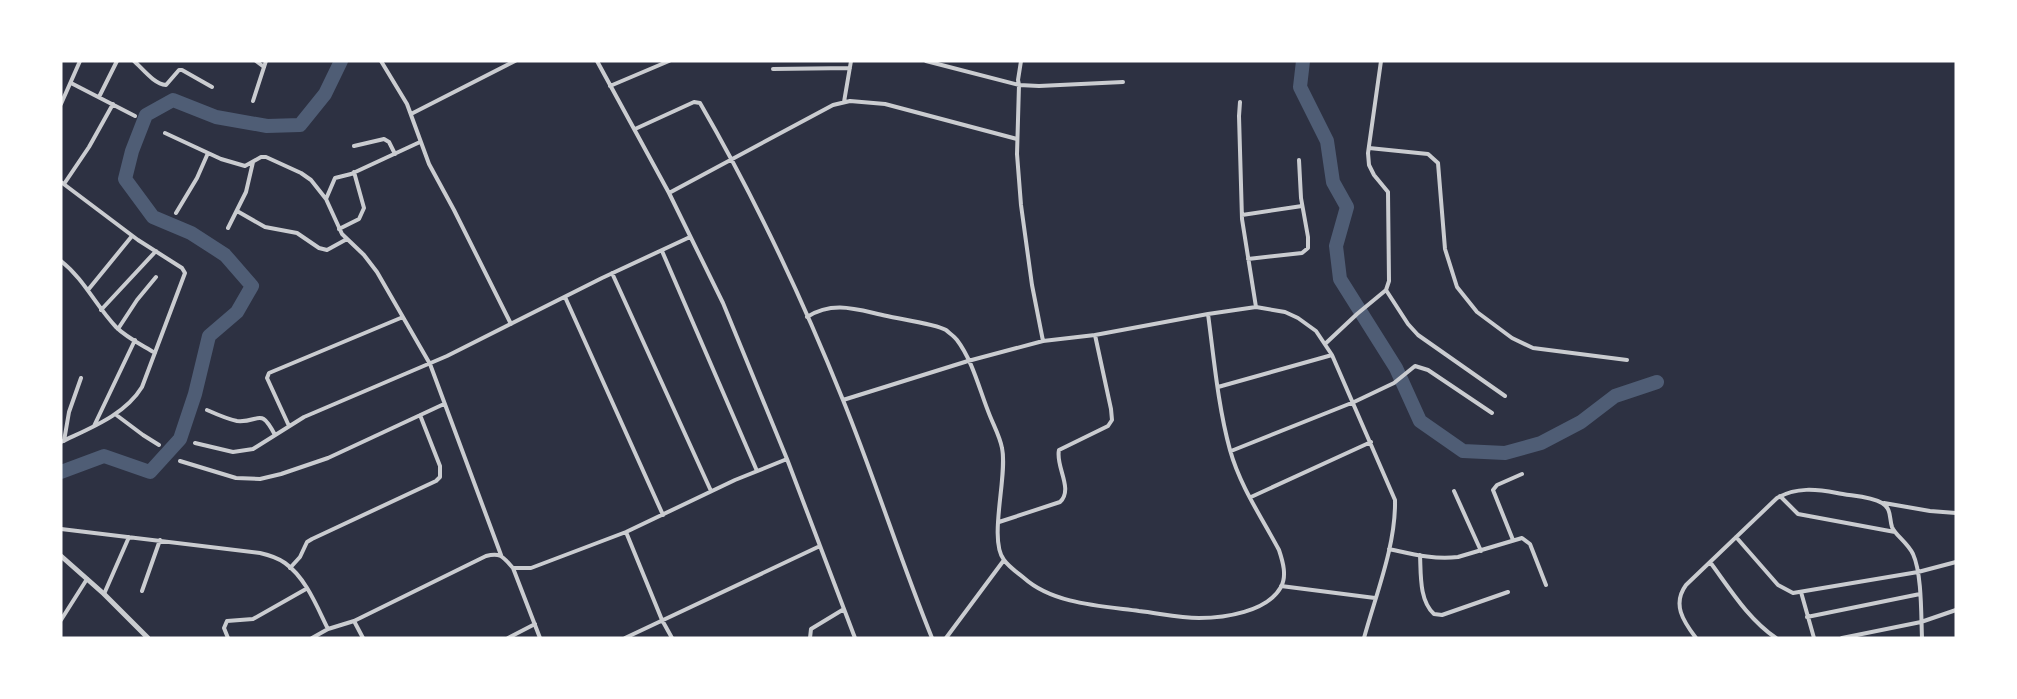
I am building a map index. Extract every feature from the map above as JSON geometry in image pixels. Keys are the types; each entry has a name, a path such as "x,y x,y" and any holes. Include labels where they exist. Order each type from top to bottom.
{"street":[{"path":"61,104 80,61"},
{"path":"99,97 117,61"},
{"path":"134,61 152,78 163,85 166,85 179,70 182,70 212,87"},
{"path":"256,61 264,68"},
{"path":"253,101 266,61"},
{"path":"381,61 407,104 429,164 511,324"},
{"path":"411,114 515,61"},
{"path":"597,61 669,193 723,303 787,460 855,638"},
{"path":"610,86 669,61"},
{"path":"844,102 850,61"},
{"path":"926,61 1020,86 1123,82"},
{"path":"1021,61 1018,80 1020,86 1017,139 1022,214 1032,285 1043,341"},
{"path":"1325,344 1386,290 1389,281 1388,192 1374,175 1369,165 1369,148 1381,61"},
{"path":"774,69 850,68"},
{"path":"71,83 135,116"},
{"path":"669,193 833,105 844,102 864,101 885,104 1017,139"},
{"path":"635,129 698,102 700,103 732,159 789,274 843,400 910,585 932,638"},
{"path":"1240,102 1242,215 1256,308"},
{"path":"63,442 115,414 128,406 136,398 142,387 185,273 182,268 132,236 62,183 89,147 113,104"},
{"path":"164,133 208,153 245,166 260,157 266,157 301,173 311,180 326,199 339,229 364,255 376,272 430,364 501,555 513,568 540,638"},
{"path":"354,146 384,139 389,142 395,154"},
{"path":"326,199 335,178 354,172 420,142"},
{"path":"1369,148 1428,154 1435,158 1438,163 1445,248 1457,287 1466,300 1487,321 1512,338 1533,348 1627,360"},
{"path":"176,212 197,178 208,153"},
{"path":"1248,259 1305,251 1308,248 1308,237 1302,206 1299,160"},
{"path":"228,228 246,192 253,162"},
{"path":"339,229 359,219 364,208 354,172"},
{"path":"1242,215 1302,206"},
{"path":"237,212 265,227 297,233 320,248 331,248 347,239"},
{"path":"88,290 132,236"},
{"path":"195,443 233,452 253,449 304,416 430,364 612,273 690,237"},
{"path":"662,250 757,471"},
{"path":"101,310 156,251"},
{"path":"61,261 80,278 101,310 118,329 155,353"},
{"path":"612,273 711,492"},
{"path":"118,329 156,276"},
{"path":"1386,290 1408,324 1418,335 1505,396"},
{"path":"565,297 662,515"},
{"path":"807,317 818,310 832,306 944,329 957,339 968,361 1002,447 1004,465 998,522 999,549 1004,560 1026,580 1047,592 1068,600 1186,617 1213,617 1263,604 1281,586 1284,575 1284,563 1230,451 1218,387 1208,314"},
{"path":"843,400 968,361 1043,341 1096,335 1208,314 1256,308 1285,312 1298,318 1316,331 1332,355 1395,500 1395,515 1389,549 1364,638"},
{"path":"288,426 267,378 269,373 403,318"},
{"path":"998,522 1060,502 1065,498 1066,491 1058,462 1059,450 1108,426 1112,420 1112,409 1096,335"},
{"path":"94,426 135,340"},
{"path":"1218,387 1332,355"},
{"path":"1230,451 1354,402 1394,383 1415,366 1428,370 1492,413"},
{"path":"63,442 69,412 81,378"},
{"path":"180,461 236,478 260,479 328,458 444,404"},
{"path":"207,410 236,421 263,418 268,421 275,435"},
{"path":"115,414 159,445"},
{"path":"290,568 300,557 307,542 436,481 440,477 440,466 420,415"},
{"path":"1251,498 1371,442"},
{"path":"513,568 531,568 626,532 757,471 787,460"},
{"path":"1513,540 1493,490 1497,485 1522,474"},
{"path":"1696,638 1684,620 1678,605 1682,591 1686,585 1780,496 1795,490 1822,490 1882,503 1956,513"},
{"path":"1454,491 1481,551"},
{"path":"1780,496 1798,514 1895,532"},
{"path":"1882,503 1889,511 1892,527 1895,532 1909,546 1915,557 1920,594 1922,638"},
{"path":"61,529 260,553 275,558 290,568 306,589 328,629"},
{"path":"626,532 662,620 672,638"},
{"path":"104,594 130,537"},
{"path":"1736,537 1778,586 1788,592 1801,592 1918,572 1956,562"},
{"path":"1389,549 1447,558 1481,551 1522,538 1530,544 1546,585"},
{"path":"142,591 160,540"},
{"path":"625,638 820,546"},
{"path":"312,638 328,629 354,620 486,556 501,555"},
{"path":"1420,555 1422,586 1425,599 1434,614 1442,615 1508,592"},
{"path":"61,556 104,594 148,638"},
{"path":"946,638 1004,560"},
{"path":"1710,562 1756,622 1776,638"},
{"path":"61,620 87,579"},
{"path":"1281,586 1375,598"},
{"path":"228,638 224,628 227,622 253,619 306,589"},
{"path":"1801,592 1814,638"},
{"path":"1807,617 1920,594"},
{"path":"810,638 812,629 844,609"},
{"path":"1842,638 1921,622 1956,610"},
{"path":"354,620 363,638"},
{"path":"508,638 535,624"}],"waterway":[{"path":"61,472 104,456 150,472 180,439 195,394 209,336 237,312 252,286 225,255 191,233 153,217 125,179 132,151 146,115 173,100 216,117 267,126 300,125 325,94 341,61"},
{"path":"1303,61 1300,87 1327,141 1333,182 1347,207 1336,246 1340,279 1396,368 1420,421 1463,451 1505,453 1541,443 1581,422 1615,396 1657,382"}]}
